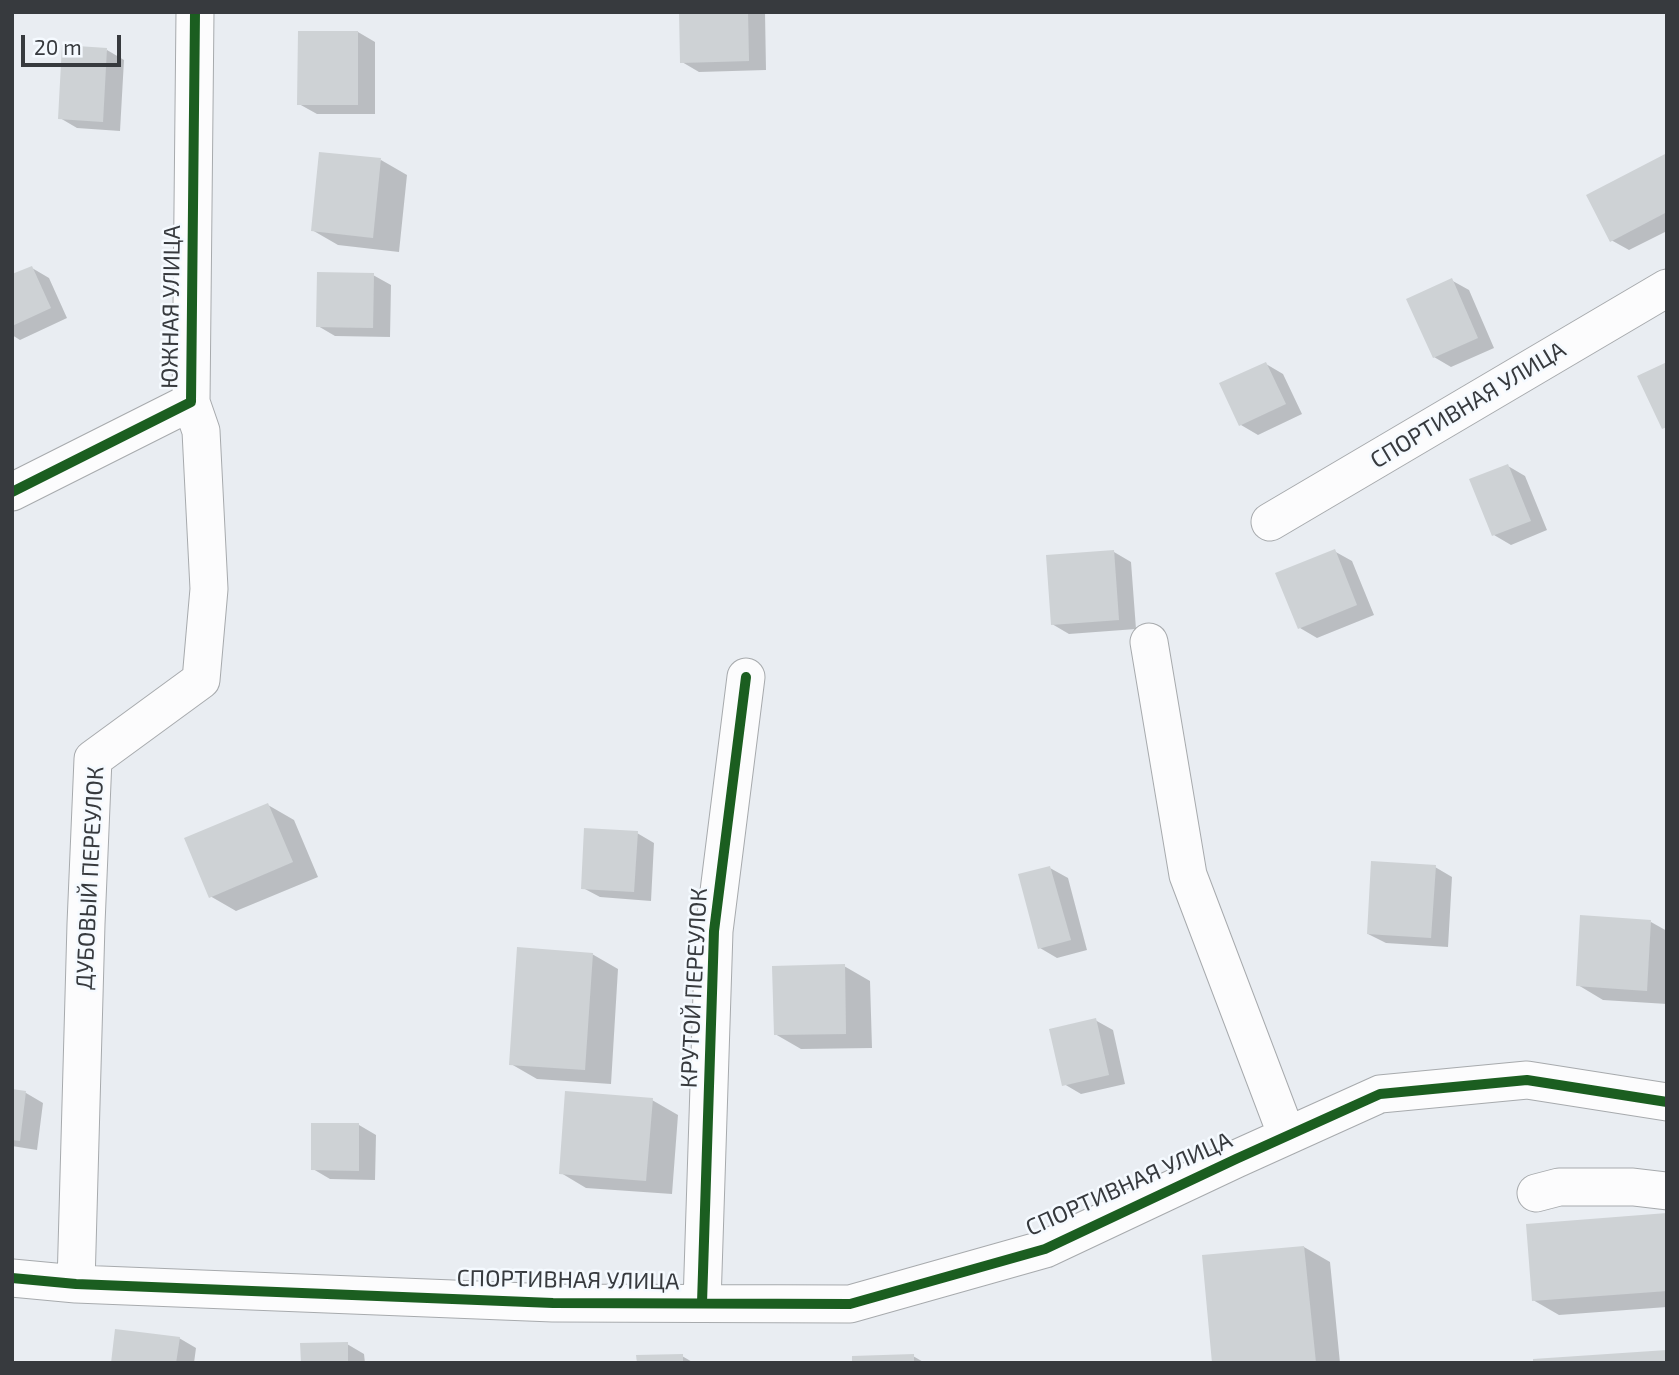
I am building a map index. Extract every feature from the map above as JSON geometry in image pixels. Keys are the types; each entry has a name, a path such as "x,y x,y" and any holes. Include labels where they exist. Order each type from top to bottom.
{"street":[{"name":"ЮЖНАЯ УЛИЦА","path":"12,492 191,401 195,12"},
{"name":"СПОРТИВНАЯ УЛИЦА","path":"1270,522 1667,288"},
{"name":"ДУБОВЫЙ ПЕРЕУЛОК","path":"76,1284 93,759 201,680 209,589 201,431 191,401"},
{"path":"1149,642 1188,875 1287,1136"},
{"name":"КРУТОЙ ПЕРЕУЛОК","path":"702,1303 714,931 746,677"},
{"name":"СПОРТИВНАЯ УЛИЦА","path":"12,1278 76,1284 553,1303 850,1304 1045,1249 1380,1094 1527,1080 1667,1102"},
{"path":"1536,1193 1559,1186 1633,1187 1667,1191"}],"building":[{"path":"679,12 748,12 749,61 680,63"},
{"path":"298,31 358,31 358,105 297,105"},
{"path":"62,45 107,48 103,122 58,119"},
{"path":"319,152 381,158 373,238 311,231"},
{"path":"1667,153 1667,212 1610,242 1586,195"},
{"path":"32,266 51,308 12,326 12,274"},
{"path":"317,272 374,273 373,328 316,327"},
{"path":"1452,278 1478,338 1433,358 1406,299"},
{"path":"1266,362 1286,404 1239,426 1219,383"},
{"path":"1667,362 1667,427 1662,429 1637,376"},
{"path":"1508,464 1531,521 1492,536 1469,479"},
{"path":"1335,549 1357,605 1298,629 1275,573"},
{"path":"1114,550 1119,620 1051,625 1046,555"},
{"path":"268,803 293,862 209,898 184,838"},
{"path":"584,828 638,831 634,892 581,889"},
{"path":"1371,861 1436,865 1431,938 1367,934"},
{"path":"1050,866 1071,940 1038,949 1018,874"},
{"path":"1580,915 1651,920 1647,991 1576,986"},
{"path":"517,947 593,953 585,1070 509,1065"},
{"path":"845,964 846,1034 774,1035 772,966"},
{"path":"1096,1018 1109,1075 1062,1086 1049,1029"},
{"path":"12,1089 26,1091 20,1141 12,1140"},
{"path":"565,1091 653,1098 646,1181 559,1174"},
{"path":"311,1123 359,1123 359,1171 311,1170"},
{"path":"1667,1213 1667,1291 1532,1301 1526,1224"},
{"path":"1304,1246 1316,1363 1212,1363 1202,1255"},
{"path":"115,1329 180,1337 176,1363 111,1363"},
{"path":"348,1342 348,1363 301,1363 300,1343"},
{"path":"1667,1350 1667,1363 1533,1363 1533,1359"},
{"path":"683,1354 683,1363 637,1363 636,1355"},
{"path":"914,1354 914,1363 852,1363 852,1356"}],"cycle path":[{"path":"12,492 191,402 195,12"},
{"path":"702,1303 714,931 746,677"},
{"path":"12,1278 76,1284 553,1303 850,1304 1045,1249 1380,1094 1527,1080 1667,1102"}]}
